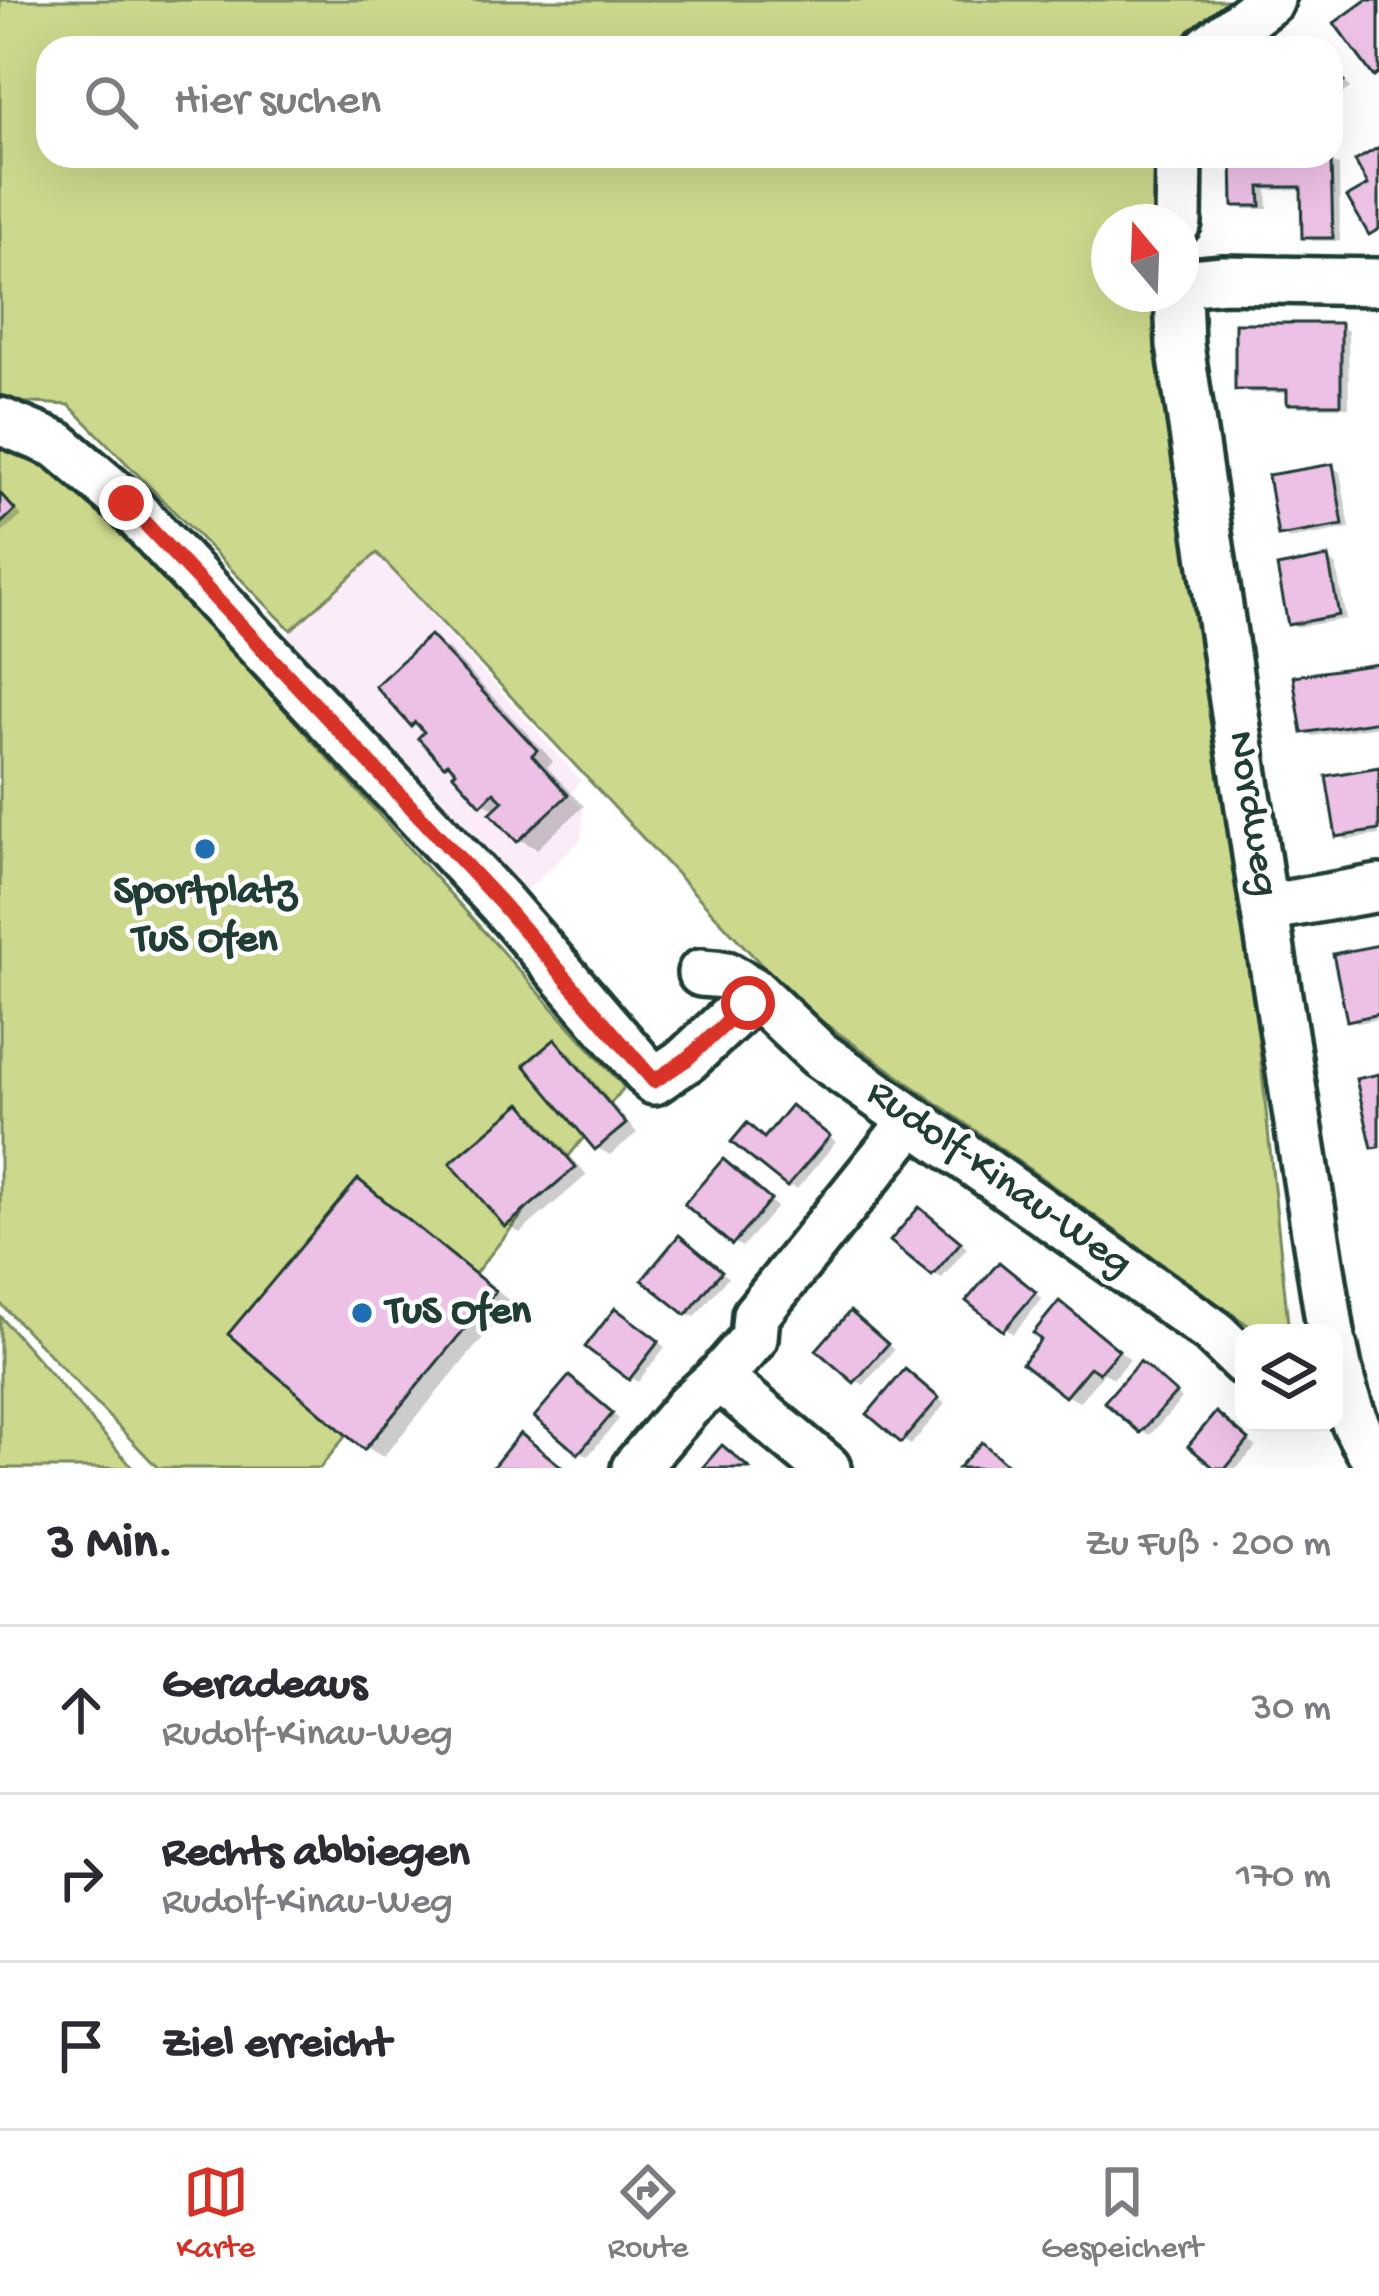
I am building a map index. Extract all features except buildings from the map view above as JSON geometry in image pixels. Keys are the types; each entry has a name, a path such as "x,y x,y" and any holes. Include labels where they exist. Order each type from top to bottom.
{"street":[{"path":"1224,36 1271,0"},
{"path":"1178,204 1179,168"},
{"path":"1199,281 1379,282"},
{"name":"Nordweg","path":"1179,312 1330,1324"},
{"path":"0,421 58,445 126,503 501,903 654,1081 687,1059 756,994"},
{"path":"1265,908 1379,888"},
{"name":"Rudolf-Kinau-Weg","path":"701,973 726,975 756,994 819,1054 1212,1330 1235,1353"},
{"path":"635,1468 754,1338 756,1315 913,1120"},
{"path":"719,1378 827,1468"},
{"name":"Nordweg","path":"1343,1386 1359,1434 1379,1463"}],"shaded area":[{"path":"376,553 581,781 569,795 584,810 581,839 522,895 283,648 291,630"}],"green space":[{"path":"0,0 1257,0 1213,36 36,36 36,168 1168,168 1172,204 1091,204 1091,312 1183,312 1288,1324 1246,1324 799,1005 377,553 291,630 69,405 0,401"},
{"name":"Sportplatz TuS Ofen","path":"0,426 111,517 624,1087 320,1468 158,1468 0,1303"},
{"path":"0,1316 133,1468 0,1468"}],"place":[{"name":"Sportplatz TuS Ofen","path":"205,849"},
{"name":"TuS Ofen","path":"362,1313"}],"route":[{"path":"126,503 501,903 654,1081 687,1059 748,1003"}]}
